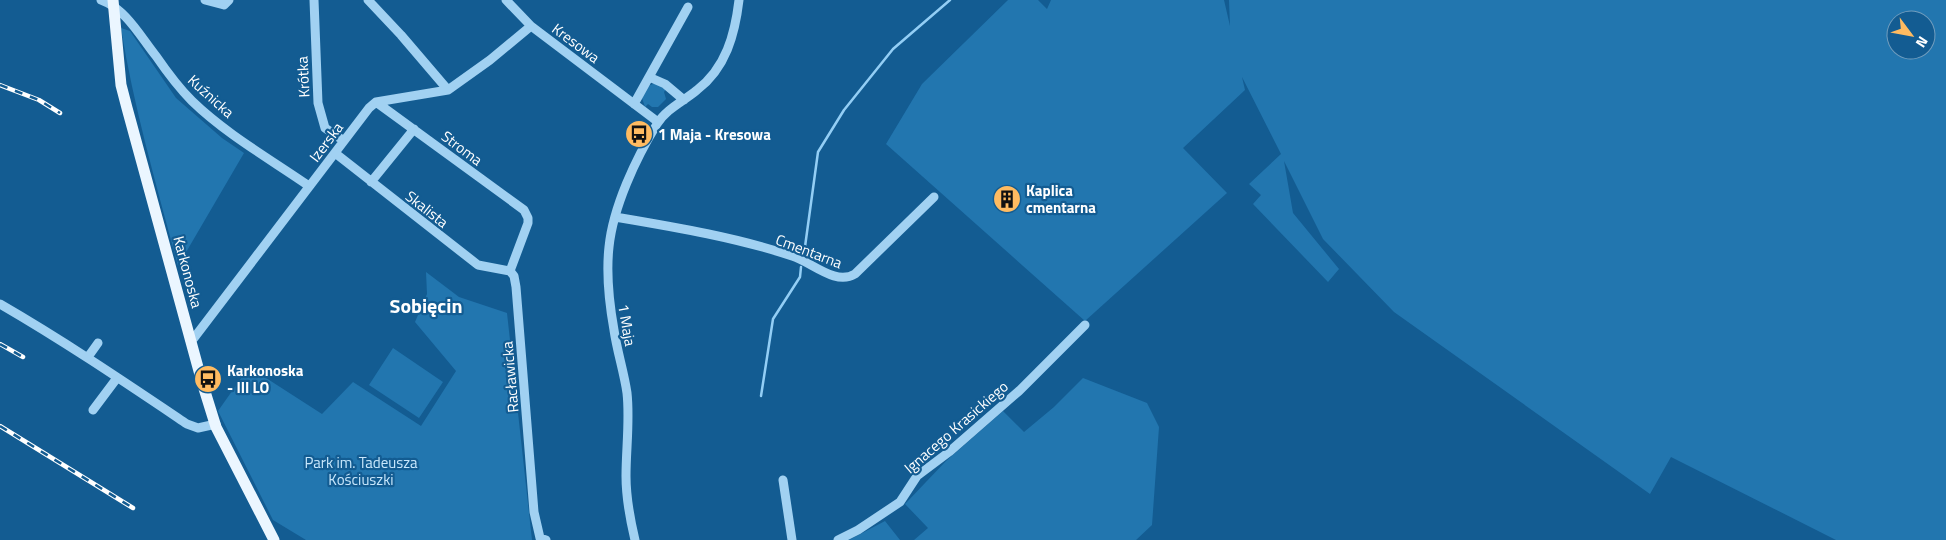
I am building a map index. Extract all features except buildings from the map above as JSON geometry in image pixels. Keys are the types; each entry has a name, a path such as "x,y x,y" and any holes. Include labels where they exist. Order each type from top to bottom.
{"main road":[{"name":"Karkonoska","path":"115,2 122,85 127,108 190,340 216,424 264,524 274,540"}],"street":[{"path":"101,0 115,2"},
{"path":"204,0 224,5 229,0"},
{"name":"Krótka","path":"314,0 318,103 325,128 344,141"},
{"path":"368,0 448,90"},
{"name":"Kresowa","path":"506,0 531,26 658,122"},
{"path":"658,122 711,78 722,63 728,48 739,0"},
{"name":"Kuźnicka","path":"115,2 180,88 193,102 231,132 309,186"},
{"path":"634,104 688,7"},
{"path":"376,102 448,90 490,60 531,26"},
{"path":"649,77 665,84 684,100"},
{"name":"Izerska","path":"190,340 194,338 369,108 376,102"},
{"name":"Stroma","path":"376,102 524,210 528,223 510,271"},
{"name":"1 Maja","path":"632,539 626,485 627,393 608,294 608,253 615,217 624,188 658,122"},
{"path":"371,182 414,129"},
{"name":"Skalista","path":"335,153 478,266 510,271"},
{"name":"Cmentarna","path":"615,217 695,231 793,256 839,279 849,278 855,274 934,197"},
{"name":"Racławicka","path":"510,271 514,276 516,287 534,512 543,539"},
{"path":"0,304 88,358 187,424 198,428 216,424"},
{"name":"Ignacego Krasickiego","path":"838,540 858,530 900,502 917,476 949,452 1018,391 1085,325"},
{"path":"88,358 98,343"},
{"path":"93,410 117,378"},
{"path":"782,480 792,540"}],"green space":[{"path":"1008,0 1038,0 1047,9 1051,0 1224,0 1230,26 1229,0 1946,0 1946,540 1836,540 1671,457 1650,494 1394,312 1323,239 1284,161 1293,213 1339,269 1328,282 1253,204 1261,195 1249,184 1281,154 1242,77 1245,90 1183,148 1227,193 1085,321 886,144 922,84"},
{"path":"121,28 130,31 176,98 222,138 244,153 178,266 139,118"},
{"path":"653,84 667,88 664,92 666,99 658,107 652,107 648,104 645,107 642,98 648,86"},
{"name":"Park im. Tadeusza Kościuszki","path":"426,272 459,297 507,313 532,540 306,540 273,520 218,411 249,367 322,414 353,382 421,426 456,371 415,322 427,294"},
{"path":"393,348 443,382 419,418 369,385"},
{"path":"1083,378 1147,403 1159,427 1152,525 1136,540 914,540 928,528 905,504 946,461 1003,411 1024,432 1054,407"},
{"path":"885,521 900,540 849,540"}],"waterway":[{"path":"804,254 818,152 844,110 893,49 950,0"},
{"path":"761,396 773,319 800,277 801,267"}],"railway":[{"path":"0,85 39,100 60,113"},
{"path":"0,344 23,357"},
{"path":"0,426 133,508"}],"place":[{"name":"1 Maja - Kresowa","path":"639,134"},
{"name":"Kaplica cmentarna","path":"1007,199"},
{"name":"Karkonoska - III LO","path":"208,379"}],"district":[{"name":"Sobięcin","path":"426,305"}]}
